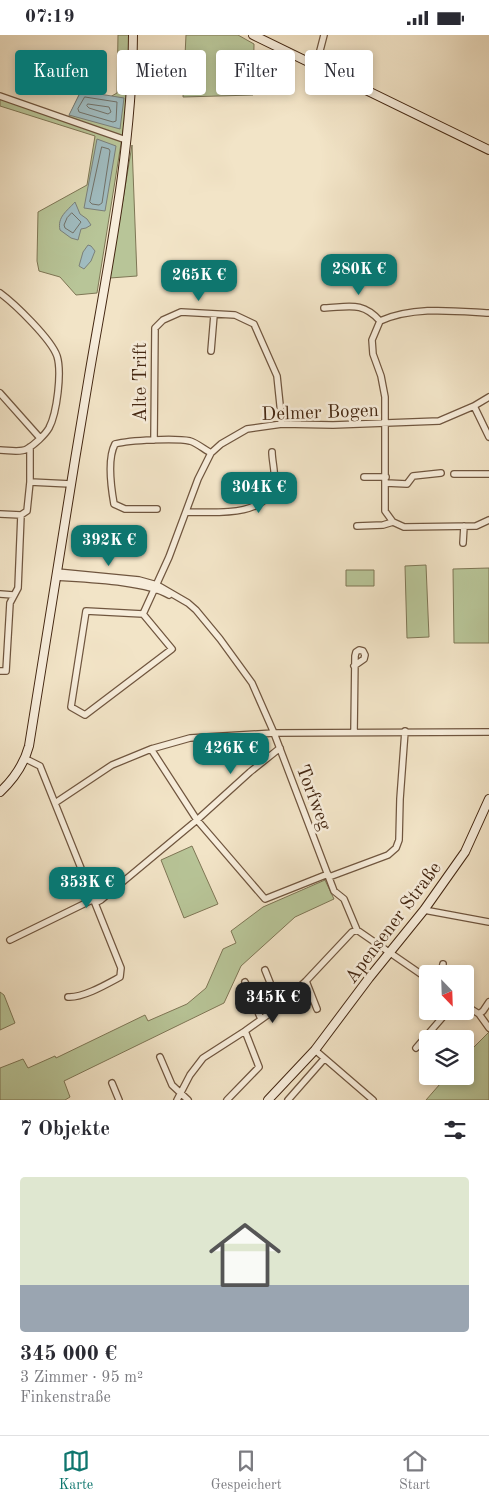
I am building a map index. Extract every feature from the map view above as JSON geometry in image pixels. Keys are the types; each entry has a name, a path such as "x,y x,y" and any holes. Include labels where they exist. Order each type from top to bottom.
{"street":[{"path":"0,792 8,785 26,759 106,278 123,163 133,35"},
{"path":"253,35 305,61"},
{"path":"320,50 324,35"},
{"path":"373,94 489,150"},
{"path":"0,97 126,140"},
{"path":"0,293 42,335 54,351 58,358 59,375 52,421 48,431 30,447 22,451 0,450"},
{"path":"324,308 362,307 372,312 380,321"},
{"path":"489,313 436,311 395,314 380,321 372,339 373,354 381,376 385,397 385,511 393,522 404,527 476,526 489,520"},
{"name":"Alte Trift","path":"154,440 155,328 163,320 181,312 235,315 254,324 277,376 282,424"},
{"path":"211,351 214,315"},
{"path":"0,393 40,438"},
{"name":"Delmer Bogen","path":"143,614 187,512 198,479 211,453 221,444 247,429 282,424 386,424 439,421 474,406 489,397"},
{"path":"0,404 6,400"},
{"path":"474,406 489,437"},
{"path":"157,509 125,509 114,504 111,452 115,444 154,440 190,441 211,453"},
{"path":"0,514 21,515 27,511 30,482 30,447"},
{"path":"187,512 239,511 260,502 268,495 274,484 272,452"},
{"path":"364,477 407,484 413,476 441,473"},
{"path":"454,474 489,474"},
{"path":"30,482 71,484"},
{"path":"0,671 6,671 10,603 18,588 21,515"},
{"path":"357,526 383,525 393,522"},
{"path":"463,543 464,526"},
{"name":"Torfweg","path":"56,575 132,579 156,587 203,619 220,639 252,683 280,748 334,891 344,899 357,930"},
{"path":"0,594 13,595"},
{"path":"86,611 143,614 172,649 85,715 71,707 86,611"},
{"path":"354,666 354,732"},
{"path":"151,749 197,820 265,899 388,855 396,848 399,840 405,731"},
{"path":"55,803 112,765 151,749 180,740 198,737 274,733 489,732"},
{"path":"10,940 94,901 101,900 280,748"},
{"path":"26,759 40,766 121,968 120,977 77,997 68,997"},
{"name":"Apensener Straße","path":"268,1100 316,1050 388,953 424,910 465,851 489,799"},
{"path":"424,910 489,922"},
{"path":"177,1100 190,1075 203,1057 245,1031 279,1005 306,981 352,932 357,930 419,973"},
{"path":"264,970 279,1005"},
{"path":"306,981 317,1009"},
{"path":"245,982 261,1019"},
{"path":"479,1014 489,1002"},
{"path":"474,1011 479,1014 489,1028"},
{"path":"416,1048 440,1020"},
{"path":"227,1100 259,1067 245,1031"},
{"path":"316,1050 373,1100"},
{"path":"160,1057 172,1085 188,1100"},
{"path":"288,1100 324,1059"},
{"path":"112,1083 119,1100"}],"green space":[{"path":"118,35 129,35 129,50 118,50"},
{"path":"186,35 238,35 254,44 254,50 216,50 216,95 253,95 183,97 183,95 206,95 206,50 185,50"},
{"path":"117,93 117,95 128,95 97,293 76,295 60,277 39,271 37,261 38,212 87,185 95,136 0,106 0,96 67,120 79,95 110,97"},
{"path":"132,145 137,276 110,278"},
{"path":"426,565 429,637 407,638 405,566"},
{"path":"489,568 489,643 454,643 453,569"},
{"path":"346,570 374,570 374,586 346,586"},
{"path":"192,846 218,904 184,918 161,860"},
{"path":"325,880 334,899 295,917 241,966 224,1003 64,1081 70,1097 65,1100 0,1100 0,1068 23,1059 28,1068 55,1056 56,1058 145,1015 148,1021 187,1004 206,988 223,949 236,943 231,931 263,907"},
{"path":"0,992 4,995 15,1023 0,1030"},
{"path":"489,1032 489,1100 426,1100 439,1085 474,1085 474,1047"}],"water":[{"path":"79,95 106,95 124,98 120,129 69,115"},
{"path":"97,139 116,146 105,211 84,208"},
{"path":"75,202 80,214 91,225 81,229 78,240 71,238 60,230 59,225 63,215"},
{"path":"88,245 95,251 91,261 84,269 79,266 83,252"}]}
